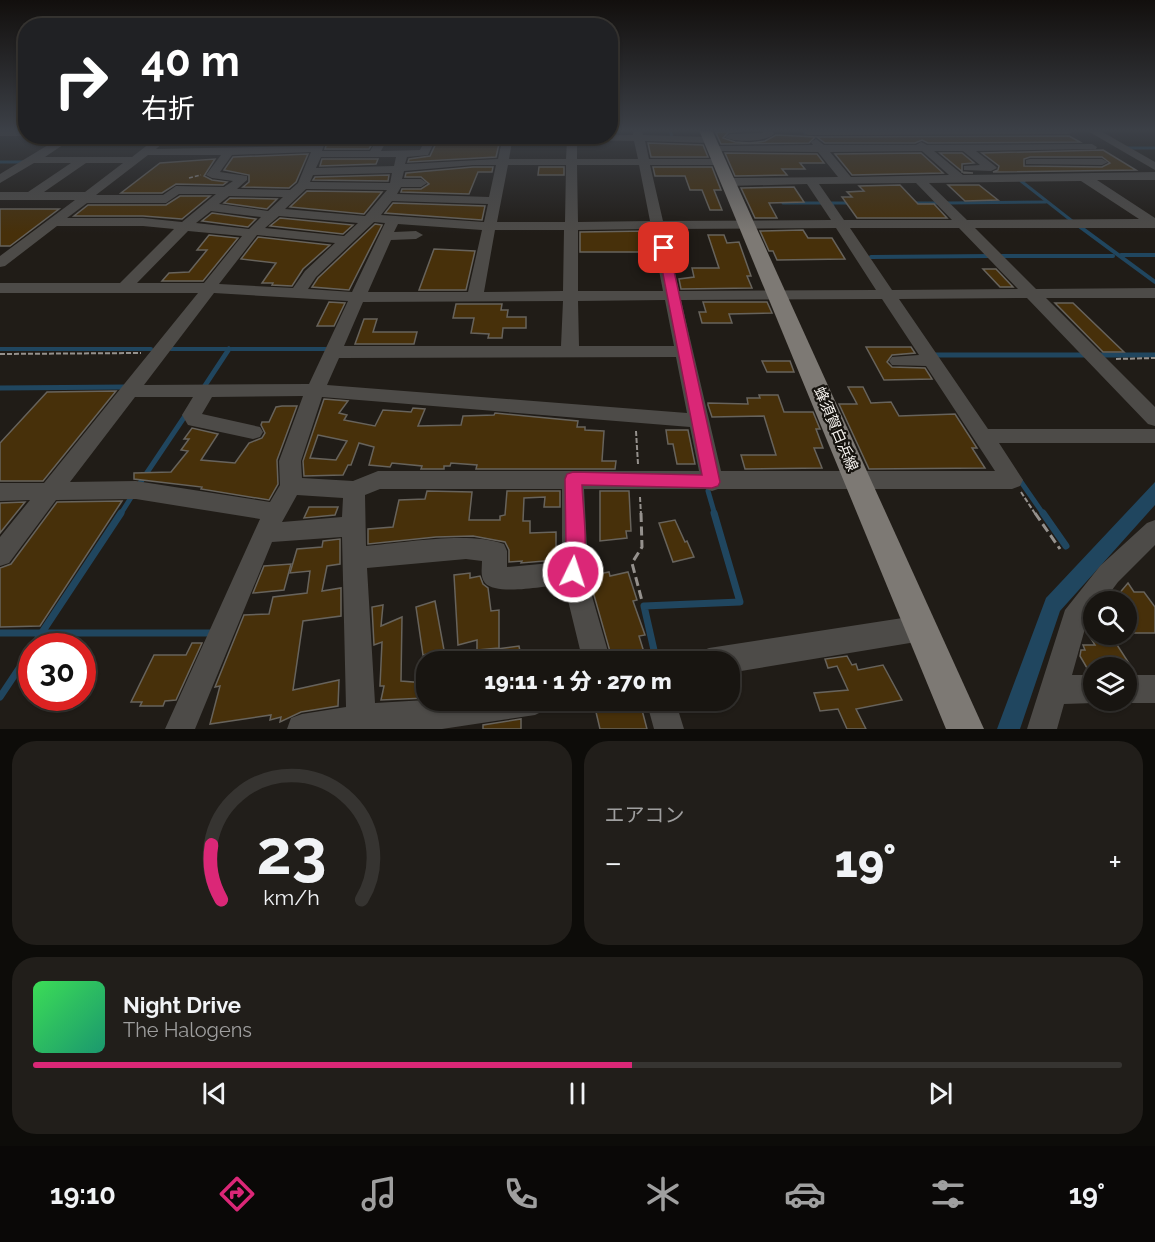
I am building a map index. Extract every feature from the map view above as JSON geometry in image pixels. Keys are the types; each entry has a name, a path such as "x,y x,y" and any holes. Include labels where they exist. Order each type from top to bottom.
{"main road":[{"name":"蜂須賀白浜線","path":"720,164 965,729"}],"street":[{"path":"0,179 25,164"},
{"path":"31,196 77,164"},
{"path":"0,263 130,164"},
{"path":"124,288 185,226 243,177 212,175 220,164"},
{"path":"0,555 253,232 299,189 312,164"},
{"path":"298,293 310,274 369,219 393,189 399,164"},
{"path":"309,172 468,164"},
{"path":"475,296 504,164"},
{"path":"570,351 572,164"},
{"path":"646,164 712,482"},
{"path":"758,164 811,181 1053,178 1154,173"},
{"path":"834,164 847,180"},
{"path":"943,164 960,179"},
{"path":"948,168 991,168 986,164"},
{"path":"1033,164 1053,178"},
{"path":"1141,164 1154,173"},
{"path":"1084,177 1154,224"},
{"path":"920,180 1155,419"},
{"path":"811,181 1012,480"},
{"path":"393,189 421,183"},
{"path":"0,196 166,199 176,190 393,189 495,201"},
{"path":"208,207 369,219 389,228 416,235"},
{"path":"52,222 143,222 346,240"},
{"path":"389,228 571,225 1154,224"},
{"path":"180,729 270,522 291,486 290,461 315,390 389,228"},
{"path":"0,288 209,288 357,297 1155,293"},
{"path":"333,352 685,351"},
{"path":"898,361 932,360"},
{"path":"206,390 192,415 195,420 253,432"},
{"path":"129,391 315,390 699,421"},
{"path":"983,436 1155,436"},
{"path":"291,486 354,490 378,480 573,479 712,482 1012,480"},
{"path":"573,479 575,549 573,572 594,651"},
{"path":"0,492 136,490 270,522 353,526"},
{"path":"354,490 353,526 361,719"},
{"path":"1042,729 1074,619 1109,574 1155,530"},
{"path":"354,558 466,549 495,551 494,575 500,579 573,572"},
{"path":"740,657 922,628"},
{"path":"1053,690 1083,689"},
{"path":"1137,689 1155,689"},
{"path":"302,729 361,719 404,723 472,711"},
{"path":"663,711 669,729"}],"path":[{"path":"0,354 158,353"},
{"path":"1096,359 1155,358"},
{"path":"635,416 642,547 632,563 642,601"},
{"path":"1012,480 1060,549"}],"water":[{"path":"1155,482 1155,505 1060,611 1020,729 997,729 1046,598"}],"building":[{"path":"159,164 212,164 204,176 212,180 227,182 223,185 176,184 162,193 121,193"},
{"path":"228,164 304,164 296,182 289,188 243,187 249,182 249,175 224,170"},
{"path":"321,164 375,164 320,166"},
{"path":"730,164 801,164 805,169 782,169 787,175 735,176"},
{"path":"843,164 933,164 943,173 852,175"},
{"path":"953,164 962,164 962,171"},
{"path":"996,164 1102,167 1108,164 1126,164 1136,170 993,172 998,170 999,166"},
{"path":"493,167 492,172 478,172 469,194 401,192 402,189 421,189 429,184 421,177 405,177 406,173"},
{"path":"539,167 564,167 564,175 538,175"},
{"path":"653,167 712,167 721,190 714,190 722,210 710,210 702,190 690,190 685,176 655,176"},
{"path":"389,175 388,181 313,180 315,177"},
{"path":"900,185 918,204 934,204 947,218 857,218 842,197 852,197 847,192 864,191 859,186"},
{"path":"948,185 979,185 998,200 965,201"},
{"path":"794,187 804,202 769,203 777,218 755,218 741,188"},
{"path":"307,191 382,192 364,214 290,207"},
{"path":"180,196 210,196 182,219 143,216 74,216 88,205 166,205"},
{"path":"230,198 277,199 267,209 224,203"},
{"path":"393,203 485,206 482,220 385,213"},
{"path":"0,209 59,209 10,246 0,246"},
{"path":"212,213 256,219 248,227 202,221"},
{"path":"280,218 353,225 343,234 270,226"},
{"path":"375,224 382,225 349,290 312,287 318,278"},
{"path":"803,230 808,238 832,238 845,259 777,260 773,251 769,251 760,231"},
{"path":"649,231 653,252 580,252 580,232"},
{"path":"209,235 238,238 203,281 162,281 169,273 189,272 207,250 197,250"},
{"path":"708,235 724,235 727,243 739,242 751,276 747,276 752,288 681,289 679,279 694,277 692,268 719,268"},
{"path":"258,237 330,245 303,269 292,286 272,285 273,283 262,283 276,263 241,259"},
{"path":"434,249 475,251 466,290 419,290"},
{"path":"983,269 996,269 1013,287 1000,287"},
{"path":"329,302 345,303 334,326 317,326"},
{"path":"703,302 767,302 772,313 729,314 732,323 702,323 699,312 706,312"},
{"path":"1055,303 1073,303 1124,352 1103,352"},
{"path":"456,304 502,304 501,310 508,310 507,317 526,317 526,328 503,328 502,338 488,338 489,334 471,333 474,318 453,318"},
{"path":"364,319 377,319 373,332 417,332 414,344 355,344"},
{"path":"866,347 911,347 915,353 892,355 887,362 892,367 925,368 932,379 884,380"},
{"path":"762,361 790,361 794,372 767,372"},
{"path":"848,387 863,387 871,403 891,402 899,416 955,414 977,448 972,448 985,468 869,469 839,404 857,404"},
{"path":"116,391 43,481 0,481 0,443 47,392"},
{"path":"759,395 778,395 784,412 813,412 820,429 816,429 823,448 814,448 822,468 745,469 741,455 776,455 764,416 712,417 708,403 748,404 747,398 760,398"},
{"path":"324,399 348,401 339,413 347,415 344,420 375,426 383,410 411,412 413,408 425,409 418,426 461,425 463,416 494,415 495,413 578,421 577,427 604,431 602,461 616,461 615,469 476,469 477,465 451,463 450,466 444,466 444,469 421,469 422,466 392,463 390,467 369,465 374,447 359,443 351,465 348,465 343,475 304,476 303,461","holes":["318,435 347,441 336,460 310,458"]},
{"path":"297,406 277,460 278,484 269,500 201,489 202,487 134,479 134,473 171,472 188,451 181,450 189,439 184,439 192,428 218,434 201,460 235,463 249,443 262,438 265,433 262,422 269,422 276,407"},
{"path":"666,430 688,430 695,464 677,464 673,444 668,444"},
{"path":"427,491 472,492 469,520 500,520 500,516 505,515 507,491 560,491 560,507 544,507 545,497 524,498 523,521 530,521 530,533 556,532 556,560 509,562 509,550 505,542 473,536 436,537 368,544 368,529 393,527 399,500 425,499"},
{"path":"600,491 629,491 631,531 626,531 627,538 600,541"},
{"path":"122,501 40,626 0,627 0,568 11,564 57,502"},
{"path":"25,502 0,533 0,503"},
{"path":"309,507 338,507 335,515 304,518"},
{"path":"675,520 694,557 673,562 659,523"},
{"path":"340,539 340,564 327,566 322,591 341,588 341,616 303,621 293,690 339,680 338,706 301,712 280,722 281,717 270,720 271,715 210,724 220,686 215,687 244,615 269,614 273,597 307,593 310,571 290,573 297,549 322,547 323,541"},
{"path":"291,564 284,590 253,593 264,566"},
{"path":"609,572 610,576 628,572 637,600 633,601 645,635 639,636 644,651 610,651 590,581 596,579 594,575"},
{"path":"470,573 470,578 480,576 483,584 488,588 491,611 499,610 499,648 477,650 477,640 458,645 454,575"},
{"path":"1128,583 1133,591 1121,591"},
{"path":"1137,592 1144,592 1155,607 1155,633 1137,633"},
{"path":"435,601 444,650 422,651 416,607"},
{"path":"383,605 381,626 402,617 401,681 416,682 416,698 381,700 384,686 380,686 382,642 374,645 372,607"},
{"path":"192,643 202,643 176,700 165,701 163,706 140,706 142,702 131,702 154,655 186,655"},
{"path":"1083,645 1117,645 1125,657 1083,657 1083,661 1080,656 1081,650 1085,650"},
{"path":"519,646 520,651 490,651"},
{"path":"847,656 852,665 856,664 858,670 883,665 902,700 856,709 866,729 847,729 838,709 820,711 814,693 848,690 837,666 828,668 825,659"},
{"path":"642,711 647,729 600,729 596,712"},
{"path":"521,719 521,729 483,729 483,725"}],"waterway":[{"path":"1024,181 1021,181 1072,221"},
{"path":"947,203 1046,202"},
{"path":"783,203 822,203"},
{"path":"833,206 830,203 851,203"},
{"path":"913,203 937,203"},
{"path":"1079,226 1155,282"},
{"path":"1121,255 1155,255"},
{"path":"871,257 990,256"},
{"path":"1002,256 1113,256"},
{"path":"0,349 151,349"},
{"path":"171,349 229,349"},
{"path":"204,387 229,349"},
{"path":"229,349 326,349"},
{"path":"934,355 1086,355"},
{"path":"1099,355 1155,355"},
{"path":"0,388 126,387"},
{"path":"140,483 187,413"},
{"path":"1019,479 1044,515"},
{"path":"708,491 715,515"},
{"path":"120,515 132,496"},
{"path":"42,633 121,513"},
{"path":"654,651 644,606 740,602 714,513"},
{"path":"1043,513 1066,546"},
{"path":"0,633 18,633"},
{"path":"96,633 210,633"},
{"path":"0,697 18,670"}],"route":[{"path":"573,572 575,549 573,479 712,482 664,248"}]}
